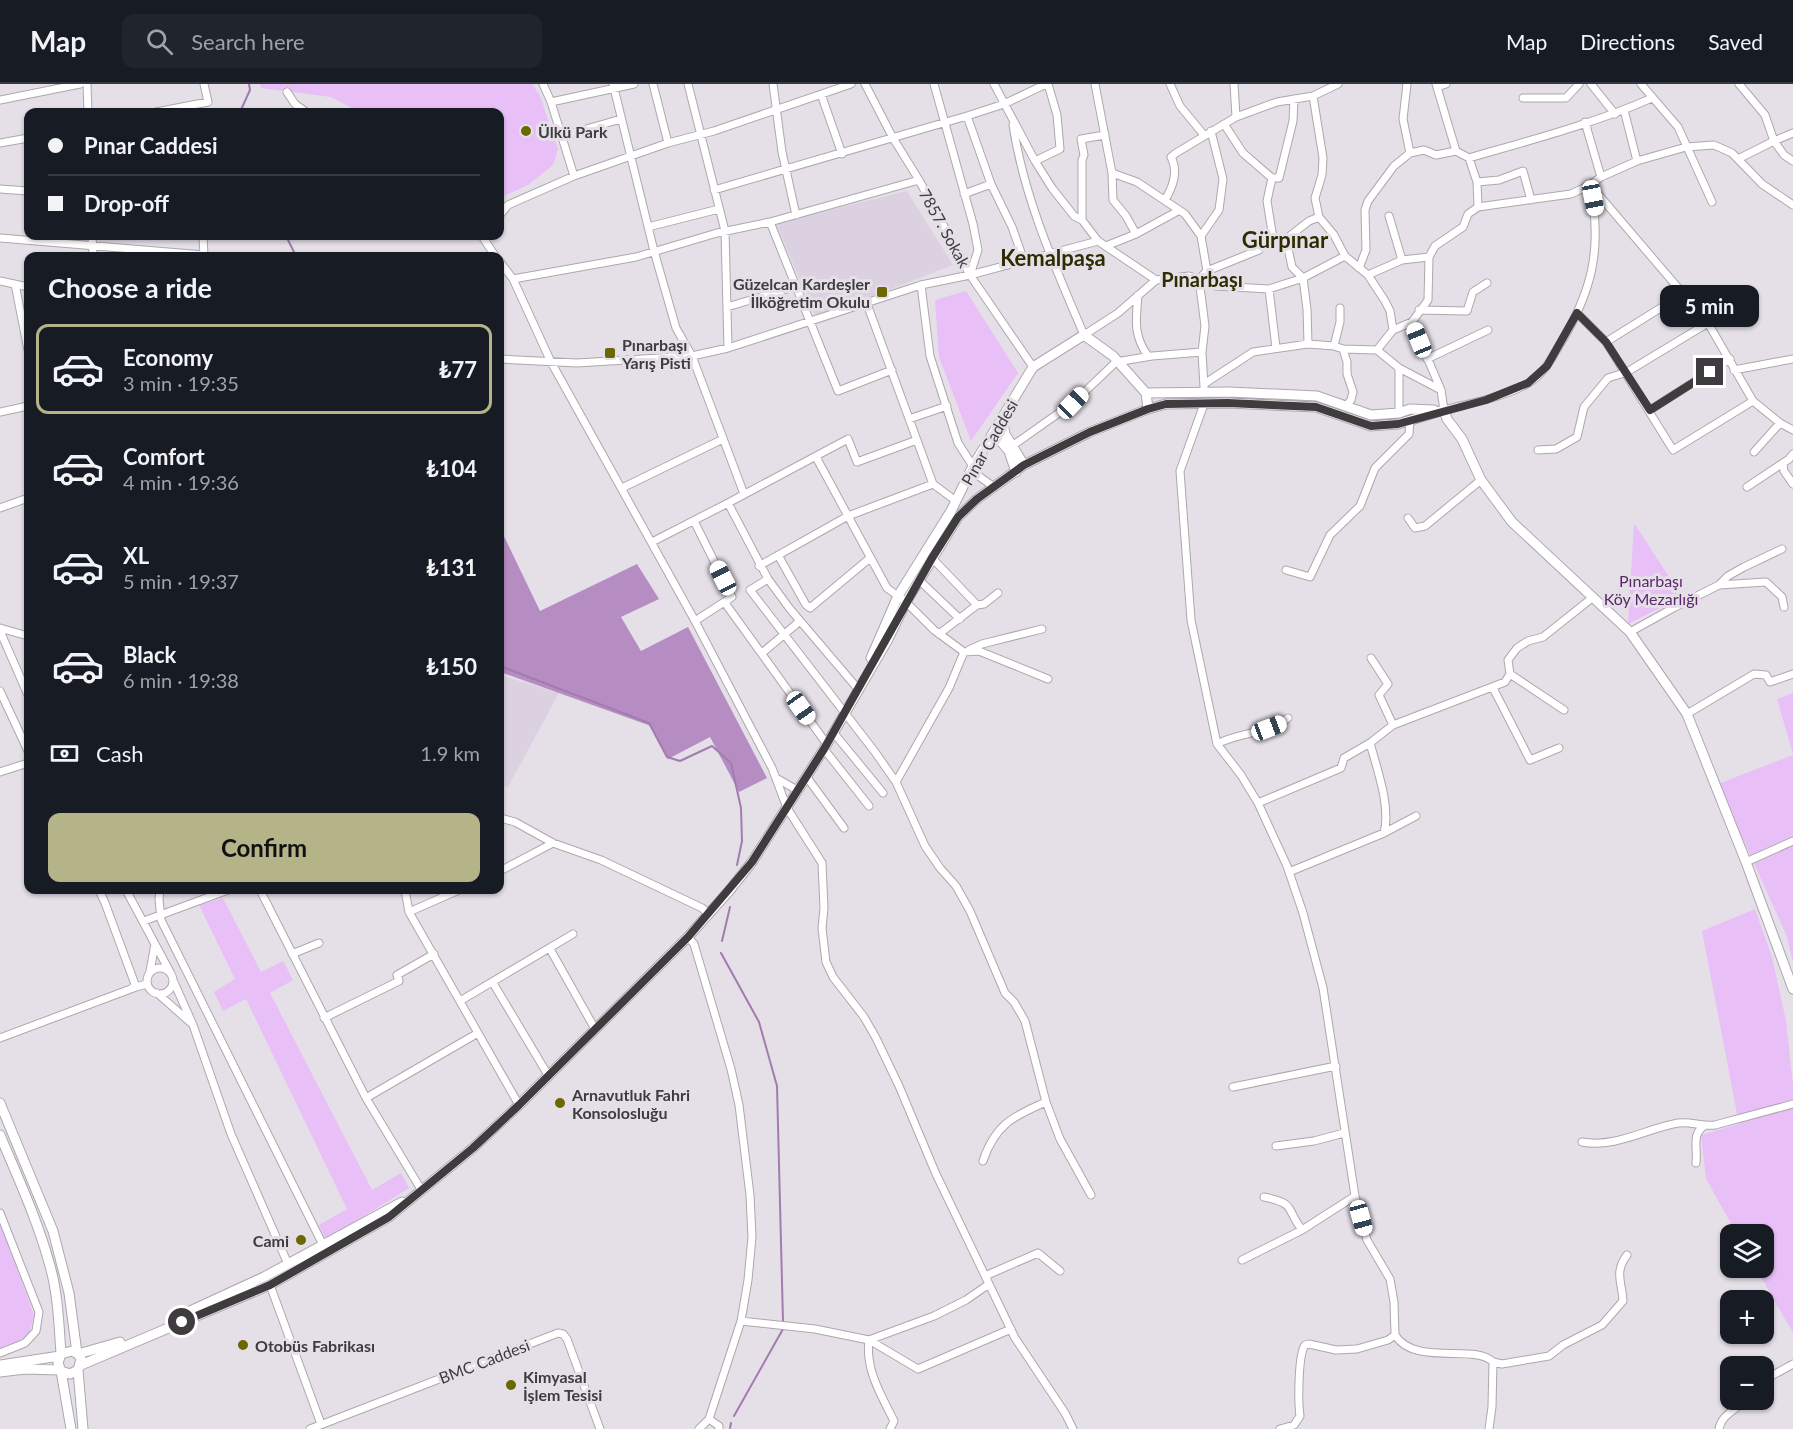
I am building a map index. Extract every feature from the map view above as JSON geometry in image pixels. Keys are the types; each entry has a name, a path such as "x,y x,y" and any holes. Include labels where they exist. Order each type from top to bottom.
{"main road":[{"path":"1084,335 1113,356 1146,393 1148,409"},
{"name":"Pınar Caddesi","path":"902,599 932,558 955,514 956,501 973,466 1033,367 1084,335"},
{"path":"1146,393 1204,388 1317,396 1371,415 1399,413 1410,409 1444,410"},
{"path":"955,514 1020,469 1090,432 1166,404 1316,407 1371,426 1398,424 1444,410"},
{"path":"1444,410 1447,419 1462,439 1480,480 1512,522 1630,632 1687,714 1746,862 1793,989"},
{"path":"1002,419 1005,434 1020,469"},
{"path":"994,433 1020,469"},
{"name":"Pınar Caddesi","path":"80,1368 270,1285 389,1217 423,1191 519,1105 688,937 752,862 845,712 886,641 902,599 955,514"},
{"path":"0,1103 53,1231 69,1293 80,1368 83,1429"},
{"path":"0,1135 35,1221 51,1268 56,1297 60,1355 57,1363 61,1370 71,1429"},
{"name":"Pınar Caddesi","path":"77,1353 122,1342 264,1277 423,1191"},
{"path":"4,1364 60,1355 68,1350 77,1353"},
{"path":"0,1372 25,1369 61,1370 70,1374 80,1368"}],"street":[{"path":"0,100 80,84"},
{"path":"87,84 88,108"},
{"path":"187,108 208,102 204,84"},
{"path":"543,84 551,102 574,176"},
{"path":"551,102 613,86 634,84"},
{"path":"653,84 668,143"},
{"path":"688,84 725,231 728,348"},
{"path":"773,84 786,170 796,215"},
{"path":"504,210 508,205 574,176 851,84"},
{"name":"7857. Sokak","path":"865,84 970,275 1033,367"},
{"path":"934,84 978,250 970,275"},
{"path":"994,84 1035,161 1074,216 1082,220 1098,241 1156,280 1189,276 1215,286 1269,289 1303,278 1345,256"},
{"path":"714,190 967,116 1004,104 1047,84 1057,115 1060,149 1035,161"},
{"path":"1095,84 1112,173 1113,200 1126,216 1136,234"},
{"path":"1170,84 1180,106 1208,133 1223,178 1219,210 1201,236"},
{"path":"1234,84 1236,117"},
{"path":"1165,200 1172,189 1175,173 1171,158 1208,133 1236,117 1277,102 1313,96 1338,84"},
{"path":"1407,84 1403,119 1410,153"},
{"path":"1446,84 1436,86 1456,151"},
{"path":"1523,98 1566,98 1579,84"},
{"path":"1591,84 1615,114"},
{"path":"1641,84 1678,127 1712,202"},
{"path":"1739,84 1765,115 1774,141 1784,155 1793,161"},
{"path":"613,86 654,251 676,328 692,356 744,494"},
{"path":"287,92 301,108"},
{"path":"821,94 842,154"},
{"path":"1313,96 1323,148 1322,175 1315,198 1319,217 1334,235 1345,256 1368,275 1390,310 1393,330"},
{"path":"1469,158 1615,114 1652,98"},
{"path":"1224,124 1243,153 1272,178 1279,178 1293,121 1294,99"},
{"path":"1624,110 1637,161"},
{"path":"967,116 991,184 1012,227 1024,261"},
{"path":"562,136 621,119"},
{"path":"1012,119 1017,155 1026,187 1050,254 1084,335"},
{"path":"1585,122 1601,177"},
{"path":"1738,159 1793,133"},
{"path":"1082,220 1082,160 1084,155 1081,139 1105,135"},
{"path":"0,143 24,139"},
{"path":"1377,350 1393,330 1412,322 1428,300 1429,257 1435,246 1463,227 1468,214 1478,207 1571,194 1637,161 1686,147 1714,146 1732,153 1762,184 1790,203 1793,194"},
{"path":"1359,268 1366,250 1365,210 1368,201 1394,166 1410,153 1424,150 1436,155 1456,151 1469,158 1477,182 1478,207"},
{"path":"1477,182 1499,180 1523,171 1530,200"},
{"path":"1112,173 1137,182 1185,214 1201,236 1208,271"},
{"path":"1272,178 1267,201 1273,238 1286,238 1309,221 1319,217"},
{"path":"513,279 636,257 919,180"},
{"path":"964,194 991,184"},
{"path":"1590,185 1708,323 1753,402 1780,423 1792,426"},
{"path":"1412,322 1441,390 1444,410 1486,400 1528,383 1547,366 1577,313 1588,286 1596,249 1595,211 1590,185"},
{"path":"0,189 24,191"},
{"path":"648,227 719,209"},
{"path":"1106,246 1136,234 1178,211"},
{"path":"1389,216 1402,260"},
{"path":"770,222 838,391 892,370"},
{"path":"0,238 24,240"},
{"path":"1286,238 1292,267 1303,278 1308,344"},
{"path":"26,240 163,252"},
{"path":"92,240 93,252"},
{"path":"504,359 577,363 692,356 728,348 812,322 921,285 970,275 1098,241"},
{"path":"1199,279 1208,271 1259,250"},
{"path":"1368,275 1402,260 1429,257"},
{"path":"504,267 513,279 551,362 695,621 776,778 787,807 822,863 824,908 822,928 826,962 833,977 864,1017 876,1038 936,1174 1011,1329 1073,1429"},
{"path":"1199,279 1205,326 1202,352 1204,388"},
{"name":"Pınar Caddesi","path":"1084,335 1118,312 1156,280"},
{"path":"0,281 24,286"},
{"path":"1419,310 1467,311 1473,292 1487,283"},
{"path":"15,284 24,330"},
{"path":"921,285 930,356 958,443 986,483 993,488"},
{"path":"727,307 797,286"},
{"path":"1269,289 1276,348"},
{"path":"1606,342 1683,294"},
{"path":"1138,296 1136,329 1141,346 1148,356"},
{"path":"867,304 933,484 956,501"},
{"path":"1334,346 1340,322 1340,308"},
{"path":"1577,313 1606,342 1627,372 1673,450 1753,402"},
{"path":"1538,450 1556,449 1577,437 1584,407 1608,378 1627,372 1708,323"},
{"path":"1427,359 1488,330"},
{"path":"1204,388 1253,352 1308,344 1334,346 1342,349 1377,350 1399,368 1441,390"},
{"path":"1342,349 1353,392 1346,406"},
{"path":"1012,446 1073,403 1116,362 1148,356 1202,352"},
{"path":"1650,410 1730,359"},
{"path":"1734,370 1793,359"},
{"path":"1399,368 1399,413"},
{"path":"1204,404 1180,471 1191,620 1217,744 1241,775 1258,803 1289,872 1323,988 1355,1196 1367,1240 1390,1279 1394,1302 1395,1335 1399,1341 1420,1350 1437,1354 1489,1358 1493,1362 1502,1364 1549,1356 1582,1334 1602,1325 1623,1301 1619,1274 1620,1265 1627,1255"},
{"path":"909,419 947,406"},
{"path":"0,412 24,407"},
{"path":"1286,570 1310,577 1330,535 1360,506 1375,468 1409,434 1410,421"},
{"path":"1754,452 1780,423"},
{"path":"622,488 723,439"},
{"path":"652,542 848,439 857,462 917,440"},
{"path":"1747,488 1783,464 1793,454"},
{"path":"816,457 886,586 939,634 964,652 979,651 1048,679"},
{"path":"1783,464 1784,471 1793,484"},
{"path":"1408,518 1415,528 1425,526 1480,480"},
{"path":"759,566 848,516 933,484"},
{"path":"0,508 24,499"},
{"path":"728,503 759,566 768,579 800,621 860,686"},
{"path":"694,521 732,597 695,621"},
{"path":"1630,632 1719,585 1736,572 1782,549"},
{"path":"778,555 806,605 810,608 870,558"},
{"path":"932,558 977,605"},
{"path":"768,579 750,590 896,782 926,846 940,868 956,886 970,911 1005,993 1014,1002 1025,1021 1046,1102 1059,1139 1091,1195"},
{"path":"918,580 960,619"},
{"path":"1719,585 1766,582 1782,597 1784,606"},
{"path":"939,634 977,605 984,604 998,593"},
{"path":"1258,803 1341,768 1344,759 1393,725 1504,682 1510,675 1509,660 1517,648 1528,641 1543,637 1592,598"},
{"path":"725,603 869,806"},
{"path":"762,653 800,621"},
{"path":"0,629 24,635"},
{"path":"0,629 24,686"},
{"path":"896,782 949,688 964,652 982,644 1042,629"},
{"path":"1371,658 1388,684 1380,695 1393,725"},
{"path":"1510,675 1564,710"},
{"path":"1687,714 1754,675 1766,675 1770,682 1793,675"},
{"path":"1493,688 1530,760 1559,748"},
{"path":"0,691 24,742"},
{"path":"1217,744 1230,738 1269,728 1288,718"},
{"path":"833,732 883,793"},
{"path":"1370,743 1386,815 1384,834"},
{"path":"0,772 24,764"},
{"path":"806,776 844,828"},
{"path":"776,778 797,790"},
{"path":"1289,872 1384,834 1416,816"},
{"path":"504,819 515,822 554,843 601,860 702,908 709,914"},
{"path":"1746,862 1793,841"},
{"path":"504,869 554,843"},
{"path":"101,894 136,987"},
{"path":"128,894 170,972 193,1025 231,1134 288,1264"},
{"path":"160,894 160,916 323,1245"},
{"path":"144,921 218,894"},
{"path":"262,894 366,1098 423,1191"},
{"path":"406,894 409,912 519,1105"},
{"path":"409,912 450,894"},
{"path":"460,1001 573,934"},
{"path":"688,937 694,944 710,995 739,1105 750,1195 752,1237 741,1321 709,1419 699,1429"},
{"path":"292,954 319,943"},
{"path":"155,944 147,984 193,1025"},
{"path":"550,949 595,1029"},
{"path":"324,1018 399,981 397,975 434,954"},
{"path":"150,972 158,968 170,972"},
{"path":"157,993 168,991 173,980"},
{"path":"493,983 548,1075"},
{"path":"0,1038 147,984"},
{"path":"366,1098 478,1033"},
{"path":"1233,1087 1336,1066"},
{"path":"983,1161 990,1140 1007,1123 1022,1112 1046,1102"},
{"path":"1582,1142 1606,1144 1680,1123 1704,1126 1793,1104"},
{"path":"1696,1163 1697,1131 1704,1126"},
{"path":"1276,1146 1314,1141 1344,1132"},
{"path":"1242,1260 1302,1230 1355,1196"},
{"path":"1264,1197 1289,1205 1302,1230"},
{"path":"0,1213 39,1312 36,1331 25,1343 0,1353"},
{"path":"985,1276 1038,1253 1060,1271"},
{"path":"869,1340 934,1316 966,1300 989,1284"},
{"path":"270,1285 321,1424"},
{"path":"741,1321 815,1329 869,1340 918,1369 1011,1329"},
{"name":"BMC Caddesi","path":"310,1429 558,1333 563,1334 567,1339 600,1429"},
{"path":"1280,1429 1294,1425 1300,1416 1298,1398 1302,1365 1300,1352 1305,1345 1336,1350 1357,1350 1388,1340 1395,1335"},
{"path":"869,1340 867,1354 874,1380 894,1421 890,1429"},
{"path":"1489,1429 1493,1362"},
{"path":"1774,1374 1793,1364"},
{"path":"1719,1429 1720,1422 1733,1410"},
{"path":"709,1419 719,1426 719,1429"}],"shaded area":[{"path":"907,191 953,265 816,318 776,223"},
{"path":"504,536 540,611 637,564 659,599 621,617 641,651 688,627 767,778 739,792 710,737 668,759 651,726 504,673"},
{"path":"504,676 559,693 508,787 504,786"}],"green space":[{"name":"Ülkü Park","path":"260,84 532,84 540,96 558,149 553,165 528,185 504,196 504,108 352,108 331,97 261,88"},
{"path":"966,291 1018,373 971,441 939,357 935,300"},
{"name":"Pınarbaşı Köy Mezarlığı","path":"1634,523 1682,597 1628,624"},
{"path":"1793,693 1793,754 1777,699"},
{"path":"1793,755 1793,962 1786,934 1718,784"},
{"path":"223,898 261,972 283,961 293,980 270,993 372,1190 401,1173 409,1188 326,1240 319,1225 347,1209 246,999 223,1011 214,992 235,979 199,905"},
{"path":"1755,909 1772,957 1786,1021 1793,1085 1793,1333 1774,1300 1774,1290 1769,1290 1762,1278 1774,1278 1774,1224 1731,1224 1706,1179 1701,1135 1739,1124 1702,931"},
{"path":"0,1222 34,1315 30,1332 13,1348 0,1348"}],"waterway":[{"path":"242,108 250,90 249,84"},
{"path":"288,240 294,252"},
{"path":"504,668 649,723 667,757 680,761 712,746 731,763 741,808 742,841 737,865"},
{"path":"722,941 730,907"},
{"path":"721,953 759,1022 777,1086 783,1321"},
{"path":"734,1416 783,1329"},
{"path":"730,1428 731,1423"}],"place":[{"name":"Ülkü Park","path":"526,131"},
{"name":"Güzelcan Kardeşler İlköğretim Okulu","path":"882,292"},
{"name":"Pınarbaşı Yarış Pisti","path":"610,353"},
{"name":"Arnavutluk Fahri Konsolosluğu","path":"560,1103"},
{"name":"Cami","path":"301,1240"},
{"name":"Otobüs Fabrikası","path":"243,1345"},
{"name":"Kimyasal İşlem Tesisi","path":"511,1385"}],"district":[{"name":"Gürpınar","path":"1285,239"},
{"name":"Kemalpaşa","path":"1053,257"},
{"name":"Pınarbaşı","path":"1202,279"}],"route":[{"path":"182,1322 270,1285 389,1217 473,1148 519,1105 688,937 752,862 824,749 918,580 958,517 977,499 1024,465 1090,432 1166,404 1228,403 1316,407 1371,426 1398,424 1486,400 1528,383 1547,366 1577,313 1606,342 1650,410 1710,372"}]}
